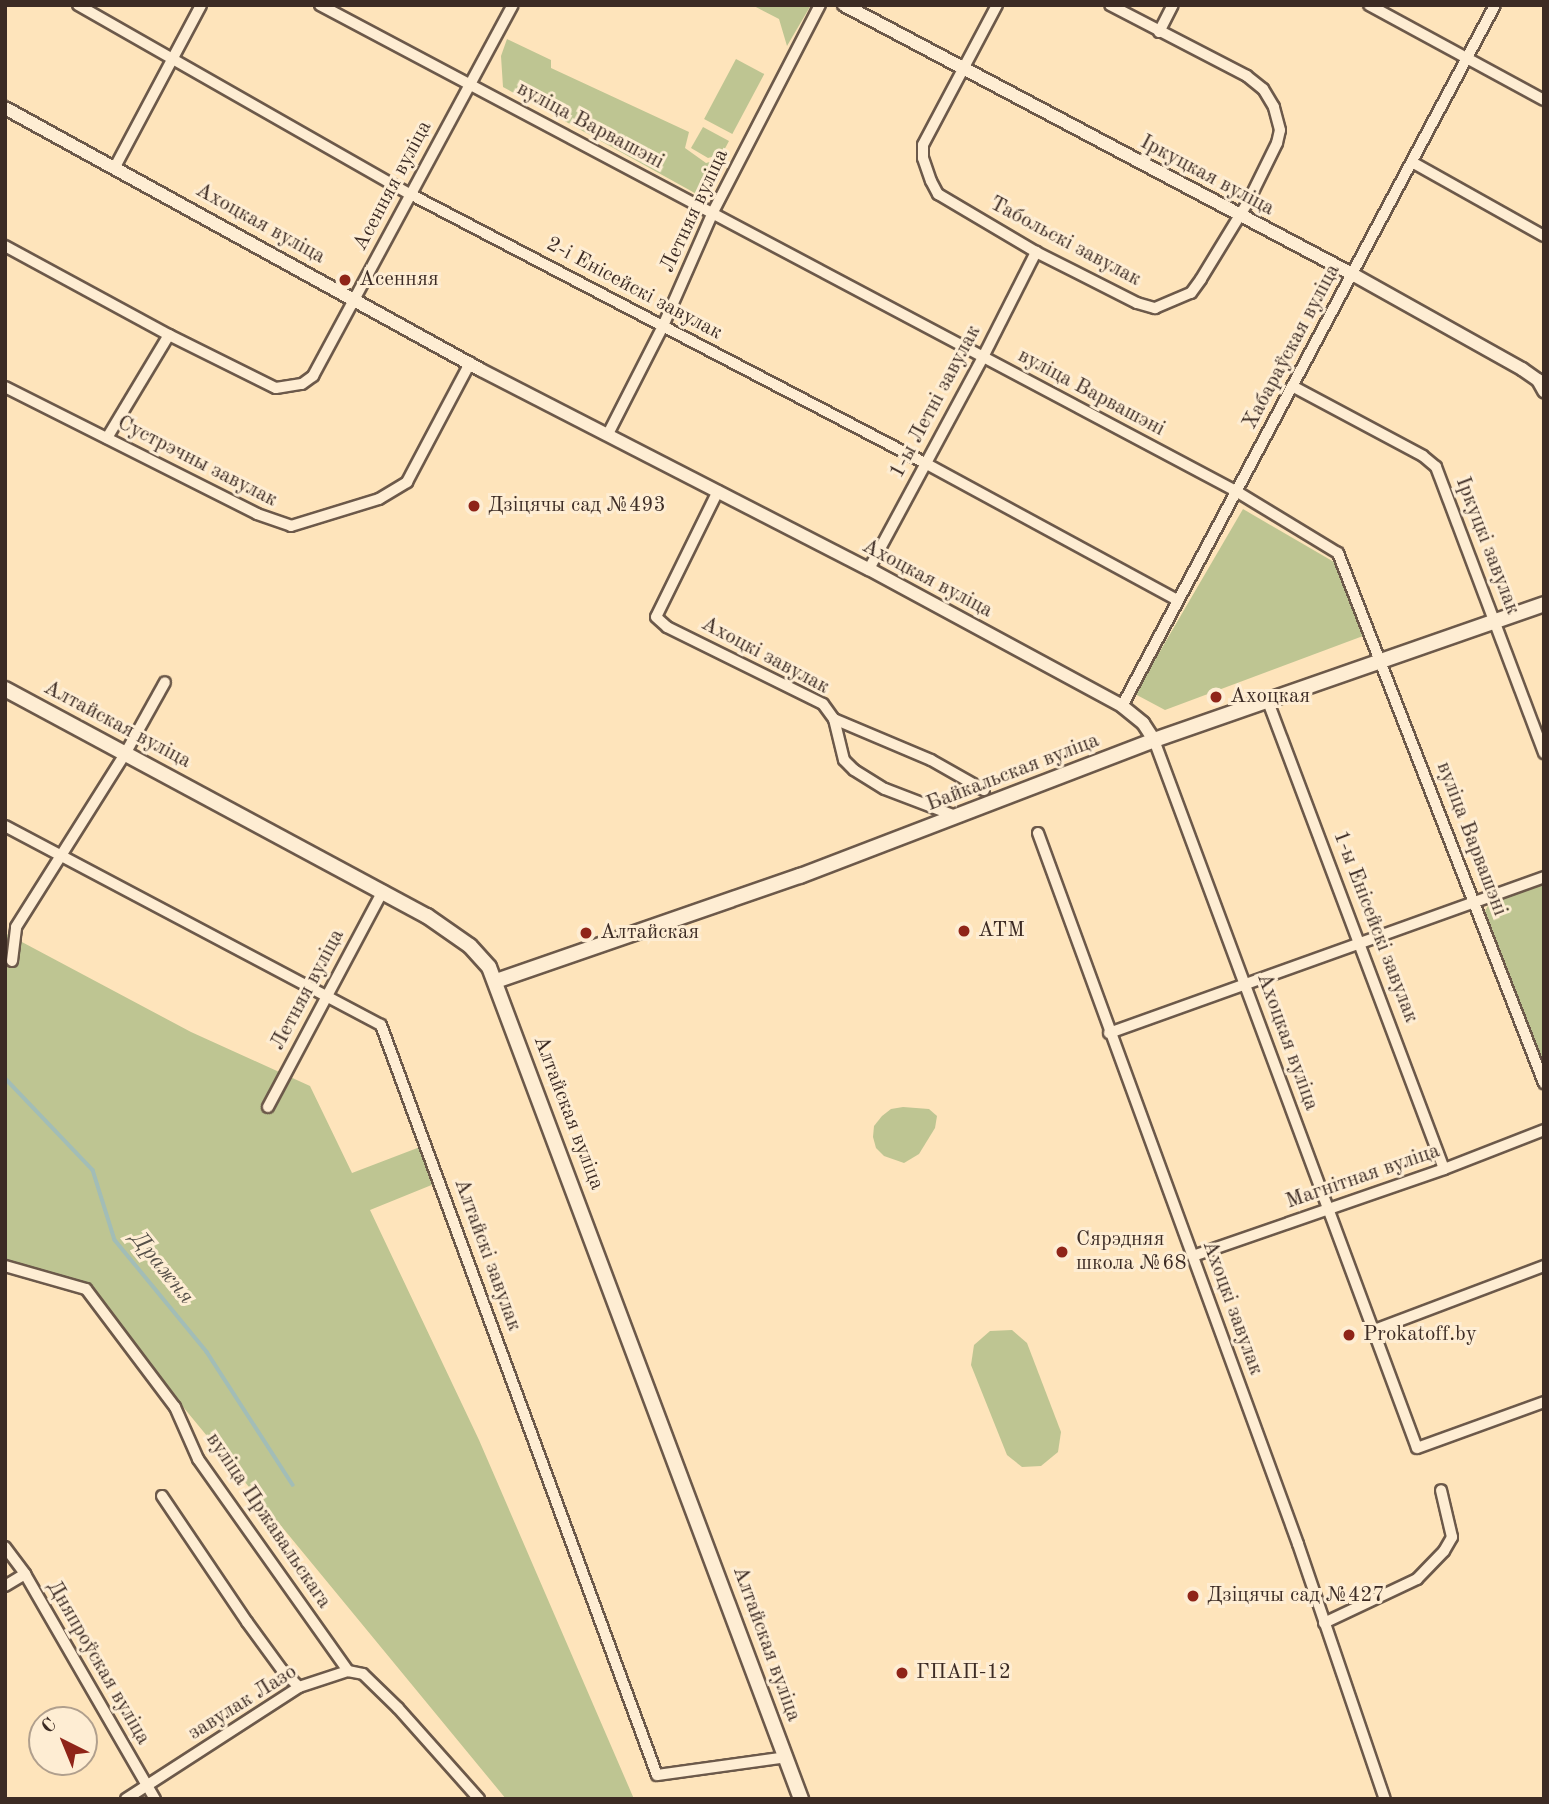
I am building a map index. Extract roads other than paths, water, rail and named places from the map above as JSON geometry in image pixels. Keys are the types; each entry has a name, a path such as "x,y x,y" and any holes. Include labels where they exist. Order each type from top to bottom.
{"main road":[{"name":"Байкальская вуліца","path":"496,981 958,817 1267,699 1544,604"},
{"name":"Алтайская вуліца","path":"5,689 383,891 456,935 489,967 801,1799"}],"street":[{"name":"2-і Енісейскі завулак","path":"78,5 410,194 925,463 1177,600"},
{"path":"115,167 201,5"},
{"name":"вуліца Варвашэні","path":"320,5 1236,491 1338,553 1382,660 1544,1083"},
{"name":"Асенняя вуліца","path":"5,246 169,335 276,388 302,384 313,376 513,5"},
{"name":"Летняя вуліца","path":"608,434 663,326 713,212 820,5"},
{"name":"Іркуцкая вуліца","path":"844,5 1354,275 1542,382"},
{"name":"Табольскі завулак","path":"997,5 923,145 923,158 931,181 939,194 1036,252 1136,303 1155,308 1191,293 1239,216 1277,143 1280,130 1274,107 1262,89 1247,76 1110,5"},
{"path":"1159,32 1173,5"},
{"path":"1369,5 1544,100"},
{"name":"Хабараўская вуліца","path":"1122,706 1354,275 1495,5"},
{"name":"Ахоцкая вуліца","path":"5,108 470,363 869,569 1122,706 1143,723 1154,740 1247,985 1327,1210 1417,1448 1544,1402"},
{"path":"1412,162 1544,236"},
{"name":"1-ы Летні завулак","path":"869,569 1036,252"},
{"path":"107,438 169,335"},
{"name":"Сустрэчны завулак","path":"5,387 257,514 290,526 379,499 407,482 470,363"},
{"name":"Іркуцкі завулак","path":"1294,387 1423,456 1436,467 1544,752"},
{"name":"Ахоцкі завулак","path":"718,491 656,617 667,627 823,704 834,719 930,760 984,790"},
{"path":"12,961 16,927 125,754 165,682"},
{"name":"1-ы Енісейскі завулак","path":"1267,699 1361,943 1444,1170"},
{"path":"834,719 844,760 854,770 885,789 958,817"},
{"name":"Алтайскі завулак","path":"5,826 381,1025 657,1775 786,1757"},
{"name":"Ахоцкі завулак","path":"1038,833 1109,1033 1193,1256 1385,1799"},
{"path":"1109,1033 1544,877"},
{"name":"Летняя вуліца","path":"268,1107 383,891"},
{"name":"Магнітная вуліца","path":"1193,1256 1444,1170 1544,1130"},
{"name":"вуліца Пржавальскага","path":"5,1266 86,1289 175,1407 198,1459 348,1671"},
{"path":"1372,1331 1544,1266"},
{"path":"1324,1623 1417,1579 1444,1550 1452,1537 1441,1490"},
{"path":"162,1496 282,1671 299,1686"},
{"name":"Дняпроўская вуліца","path":"5,1547 25,1574 155,1799"},
{"path":"5,1586 25,1574"},
{"path":"348,1671 363,1674 398,1708 479,1799"},
{"name":"завулак Лазо","path":"126,1799 299,1686 348,1671"}],"waterway":[{"name":"Дражня","path":"5,1078 93,1170 115,1240 207,1352 293,1485"}],"place":[{"name":"Асенняя","path":"345,280"},
{"name":"Дзіцячы сад №493","path":"474,506"},
{"name":"Ахоцкая","path":"1216,697"},
{"name":"АТМ","path":"964,931"},
{"name":"Алтайская","path":"586,933"},
{"name":"Сярэдняя школа №68","path":"1062,1252"},
{"name":"Prokatoff.by","path":"1349,1335"},
{"name":"Дзіцячы сад №427","path":"1193,1596"},
{"name":"ГПАП-12","path":"902,1673"}]}
